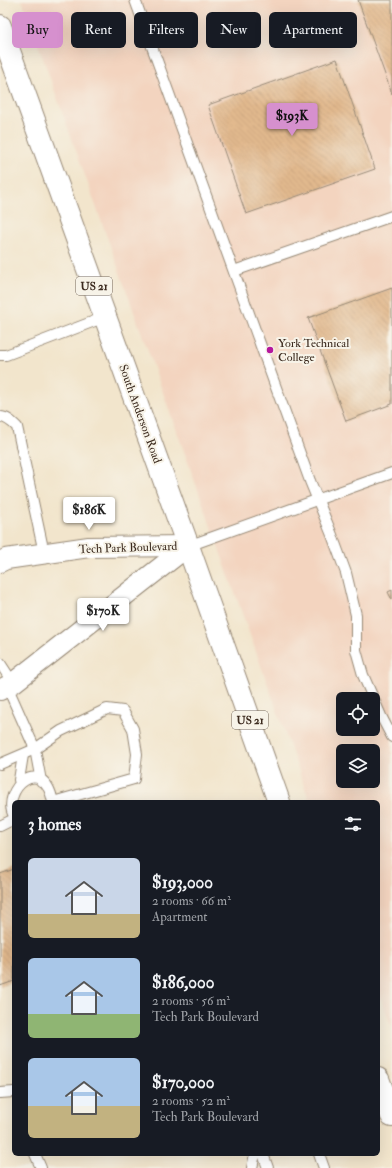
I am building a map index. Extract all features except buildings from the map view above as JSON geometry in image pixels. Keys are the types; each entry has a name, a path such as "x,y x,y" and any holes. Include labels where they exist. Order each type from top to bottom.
{"main road":[{"name":"South Anderson Road","path":"0,26 278,800"},
{"path":"380,1084 392,1116"}],"street":[{"name":"Tech Park Boulevard","path":"0,562 6,559 89,547 188,546"},
{"name":"Tech Park Boulevard","path":"7,686 188,546"}],"lane":[{"path":"135,0 316,499 332,535 346,573 356,615 356,650 363,675 392,737"},
{"path":"234,271 392,216"},
{"path":"0,355 6,355 105,318"},
{"path":"0,416 12,422 17,427 44,554"},
{"path":"188,546 392,473"},
{"path":"0,663 7,686 35,749 41,781"},
{"path":"0,764 35,749 61,731 107,709 123,711 133,729 137,754 134,779 60,800"},
{"path":"19,780 23,755"},
{"path":"12,813 8,806 7,799 9,791 19,780 34,778 41,781 51,792 53,800"},
{"path":"0,826 12,820"},
{"path":"0,1093 12,1094"},
{"path":"36,1156 41,1168"},
{"path":"252,1168 255,1156"},
{"path":"264,1156 268,1168"},
{"path":"321,1156 324,1168"}],"shaded area":[{"name":"York Technical College","path":"22,0 392,0 392,1028 380,996 380,800 309,800 39,48 63,48 63,12 26,12"}],"place":[{"name":"York Technical College","path":"270,350"}]}
